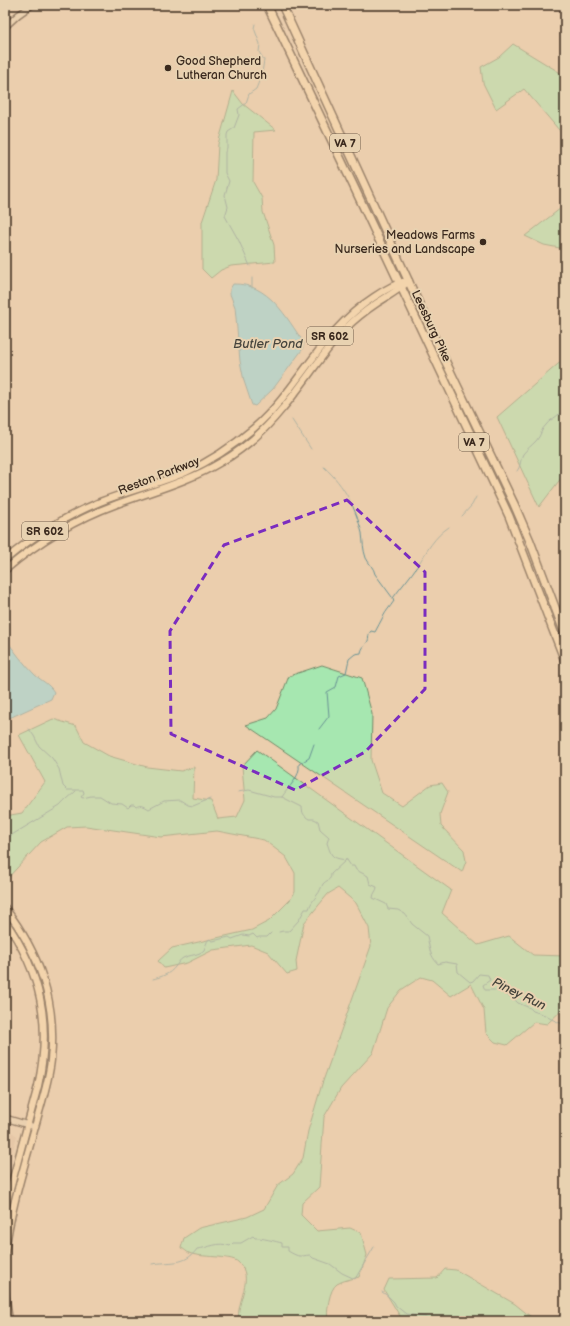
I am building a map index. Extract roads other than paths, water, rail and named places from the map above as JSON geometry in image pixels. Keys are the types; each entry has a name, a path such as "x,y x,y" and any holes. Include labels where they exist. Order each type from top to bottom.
{"highway":[{"name":"Leesburg Pike","path":"267,5 508,516 565,660"},
{"name":"Leesburg Pike","path":"282,5 514,504 530,540 565,634"}],"main road":[{"name":"Reston Parkway","path":"5,570 42,543 82,519 117,504 190,478 210,469 235,453 255,437 282,410 328,349 346,329 365,311 409,281"},
{"name":"Reston Parkway","path":"5,560 33,539 72,515 106,500 185,472 225,450 269,413 326,340 343,321 367,302 391,287 400,286"},
{"path":"5,908 25,937 38,962 51,1010 52,1033 50,1065 11,1214 5,1252"},
{"path":"5,921 20,944 30,965 39,991 44,1018 44,1041 41,1070 5,1208"},
{"path":"5,1292 9,1321"}],"street":[{"path":"5,27 32,5"},
{"path":"5,1118 35,1127"}],"water":[{"name":"Butler Pond","path":"233,284 246,285 267,295 283,313 304,343 302,350 273,389 255,406 252,405 244,381 240,361 235,307 230,294 230,289"},
{"path":"5,638 35,675 54,692 51,699 5,720"}],"waterway":[{"path":"250,266 239,241 225,216 228,207 225,195 229,181 225,173 225,152 227,148 227,135 228,132 234,128 239,115 238,109 246,103 249,94 256,89 262,73 264,60 259,52 260,44 254,28 255,24"},
{"path":"252,278 252,288"},
{"path":"517,471 523,454 538,439 548,422 559,414 565,405"},
{"path":"292,420 311,449"},
{"path":"324,467 338,482 348,497 362,533 366,558 375,574 392,597"},
{"path":"462,516 472,505 476,497"},
{"path":"319,729 329,716 327,692 336,687 339,676 346,673 349,659 355,654 361,653 368,641 370,632 375,632 384,615 394,601 393,598 435,540 449,527"},
{"name":"Piney Run","path":"29,729 39,746 52,758 59,769 63,786 67,790 83,790 84,793 81,797 83,798 100,796 111,803 122,804 128,808 131,805 134,805 136,807 142,806 149,809 164,801 180,800 193,806 210,799"},
{"path":"282,797 294,782 298,773 299,764 309,758 314,744"},
{"name":"Piney Run","path":"238,792 249,790 274,797 282,797 302,807 303,813 309,819 318,821 320,829 329,837 327,843 333,856 347,860"},
{"name":"Piney Run","path":"5,839 60,806 76,791"},
{"path":"279,932 289,931 299,920 305,909 309,909 323,884 329,879 331,874 346,860"},
{"name":"Piney Run","path":"347,860 356,870 368,876 370,884 377,887 373,898 386,904 388,909 398,910 405,914 412,924 427,936 431,954 438,964 445,962 457,964 458,972 470,982 473,981 479,974 488,975 490,980 483,985 485,990 495,990 503,993 533,1011 565,1025"},
{"path":"153,979 171,972 183,958 202,952 209,939 213,941 229,937 232,939 243,935 249,936 253,934 257,938 267,937 271,933"},
{"path":"152,1264 177,1262 187,1258 197,1249 217,1244 230,1246 233,1243 241,1243 253,1236 255,1238 282,1243 282,1247 288,1247 288,1251 295,1255 310,1255 313,1258 330,1264 342,1273 355,1279 374,1247"},
{"path":"382,1292 406,1314 426,1317"}],"place":[{"name":"Good Shepherd Lutheran Church","path":"168,68"},
{"name":"Meadows Farms Nurseries and Landscape","path":"483,242"}]}
